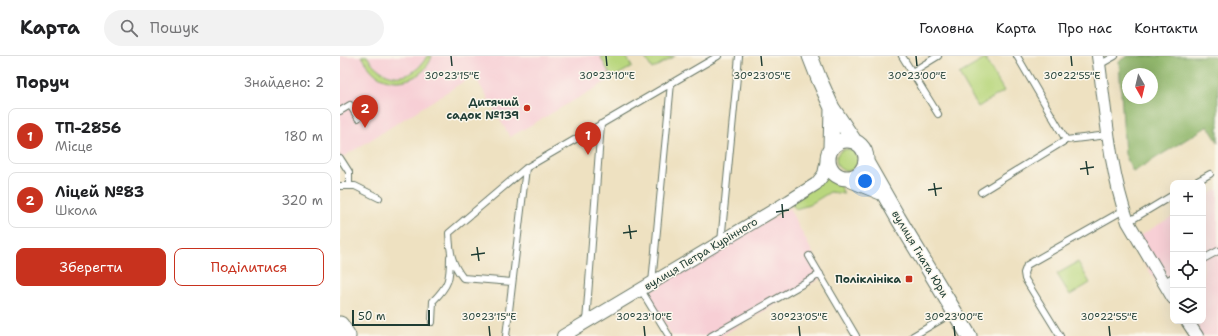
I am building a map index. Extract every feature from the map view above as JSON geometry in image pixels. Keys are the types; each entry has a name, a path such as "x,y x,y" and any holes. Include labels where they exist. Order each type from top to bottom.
{"main road":[{"path":"340,325 347,336"}],"street":[{"path":"810,56 818,79 832,108 854,141"},
{"path":"1098,60 1112,163 1124,210 1128,222 1168,279"},
{"path":"832,108 829,154 829,166 832,172 837,176 849,179 884,193"},
{"path":"829,154 836,144 841,141 854,141 864,149 866,155 864,168 856,177 849,179"},
{"name":"вулиця Петра Курінного","path":"563,336 816,184 824,174 829,154"},
{"name":"вулиця Гната Юри","path":"866,162 969,336"},
{"path":"1189,324 1197,336"}],"lane":[{"path":"432,322 433,301 443,290 450,275 449,233 526,168 718,56"},
{"path":"721,242 739,56"},
{"path":"902,56 938,114"},
{"path":"912,72 938,56"},
{"path":"1017,56 1066,140"},
{"path":"1098,60 1115,56"},
{"path":"652,283 671,83"},
{"path":"340,110 350,105 358,118"},
{"path":"586,322 601,124"},
{"path":"981,192 1066,140 1108,135"},
{"path":"340,158 349,172 349,186"},
{"path":"506,336 526,168"},
{"path":"1199,180 1210,174"},
{"path":"340,186 355,186 379,198"},
{"path":"1128,222 1170,197"},
{"path":"1060,336 1025,279 1024,273 1027,265 1124,210"},
{"path":"450,251 455,268 462,278 512,282"},
{"path":"1206,257 1218,251"},
{"path":"810,256 856,336"},
{"path":"711,336 820,274"},
{"path":"641,290 669,336"},
{"path":"914,336 954,312"}],"shaded area":[{"path":"340,56 626,56 632,67 510,137 474,75 340,159"},
{"path":"1218,189 1218,336 1190,336 1183,324 1206,324 1206,196"},
{"path":"789,208 825,276 721,336 672,336 646,294"},
{"path":"1170,218 1170,304 1131,241"}],"green space":[{"path":"362,56 367,56 381,71 389,75 397,76 406,75 414,71 421,65 427,56 432,56 428,65 415,77 398,81 380,77 371,70"},
{"path":"600,56 626,56 632,67 612,78"},
{"path":"644,56 675,56 652,69"},
{"path":"1128,56 1214,56 1218,62 1218,142 1208,126 1133,172 1125,154 1119,61"},
{"path":"985,59 1004,91 978,107 959,74"},
{"path":"847,149 855,152 858,160 855,168 847,171 839,168 836,160 839,152"},
{"path":"828,168 837,178 844,194 830,192 809,205 796,209 790,203"},
{"path":"1078,262 1090,283 1070,295 1057,274"}],"place":[{"name":"Дитячий садок №139","path":"527,108"},
{"name":"Ліцей №83","path":"365,128"},
{"name":"ТП-2856","path":"588,155"},
{"name":"Поліклініка","path":"909,279"}]}
